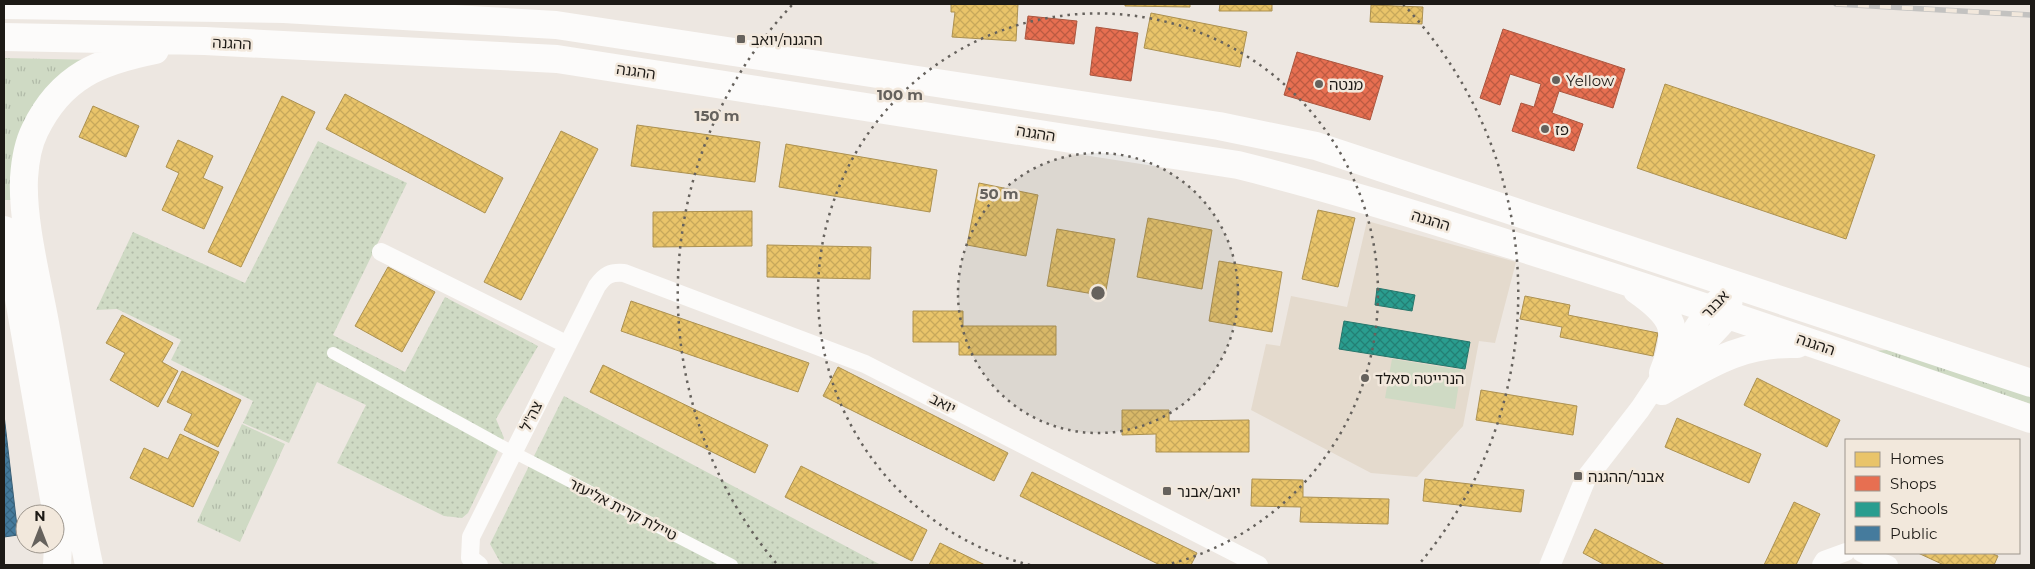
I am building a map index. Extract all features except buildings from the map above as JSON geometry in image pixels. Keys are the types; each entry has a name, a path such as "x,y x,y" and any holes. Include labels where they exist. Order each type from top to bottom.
{"highway":[{"path":"208,4 284,9"},
{"name":"ההגנה","path":"4,5 284,9 556,25 1219,126 1316,146 2031,383"},
{"name":"ההגנה","path":"4,37 205,41 557,59 1238,165 1322,186 1624,280 1826,347 2031,420"},
{"path":"89,565 26,209 24,177 28,152 35,130 52,102 65,87 82,74 100,64 128,56 205,41"},
{"path":"4,230 12,260 59,527 57,565"},
{"path":"1624,280 1656,303 1664,311 1673,327 1672,352 1662,382"},
{"path":"1662,382 1742,350 1783,344 1826,347"}],"street":[{"path":"380,252 566,344"},
{"name":"צה\"ל","path":"479,565 470,558 471,537 566,344 597,286 603,278 614,272"},
{"name":"יואב","path":"614,272 624,274 865,364 1259,565"},
{"name":"אבנר","path":"1550,565 1585,480 1719,311 1734,285"},
{"name":"טיילת קרית אליעזר","path":"333,353 513,452 732,565"},
{"path":"1822,565 1824,560 1845,552"},
{"path":"1863,554 1889,565"}],"shaded area":[{"name":"הנרייטה סאלד","path":"1367,221 1516,262 1495,343 1479,341 1463,426 1417,477 1371,473 1251,410 1266,344 1280,346 1291,296 1347,307"}],"green space":[{"path":"4,58 97,60 70,74 18,200 4,200"},
{"path":"318,141 407,183 333,335 405,372 445,297 538,346 496,419 504,438 468,513 462,518 444,516 337,463 366,405 317,382 289,443 243,423 253,401 171,360 181,340 117,309 96,310 133,232 245,283"},
{"path":"1887,350 2031,392 2031,404 1873,351"},
{"path":"1392,359 1461,370 1455,409 1385,398"},
{"path":"564,396 881,565 505,565 500,562 490,544"},
{"path":"242,424 285,444 240,542 197,522"}],"railway":[{"path":"1836,4 2031,15"}],"place":[{"name":"ההגנה/יואב","path":"741,39"},
{"name":"Yellow","path":"1556,80"},
{"name":"מנטה","path":"1319,84"},
{"name":"פז","path":"1545,129"},
{"name":"הנרייטה סאלד","path":"1365,378"},
{"name":"אבנר/ההגנה","path":"1578,476"},
{"name":"יואב/אבנר","path":"1167,491"}]}
